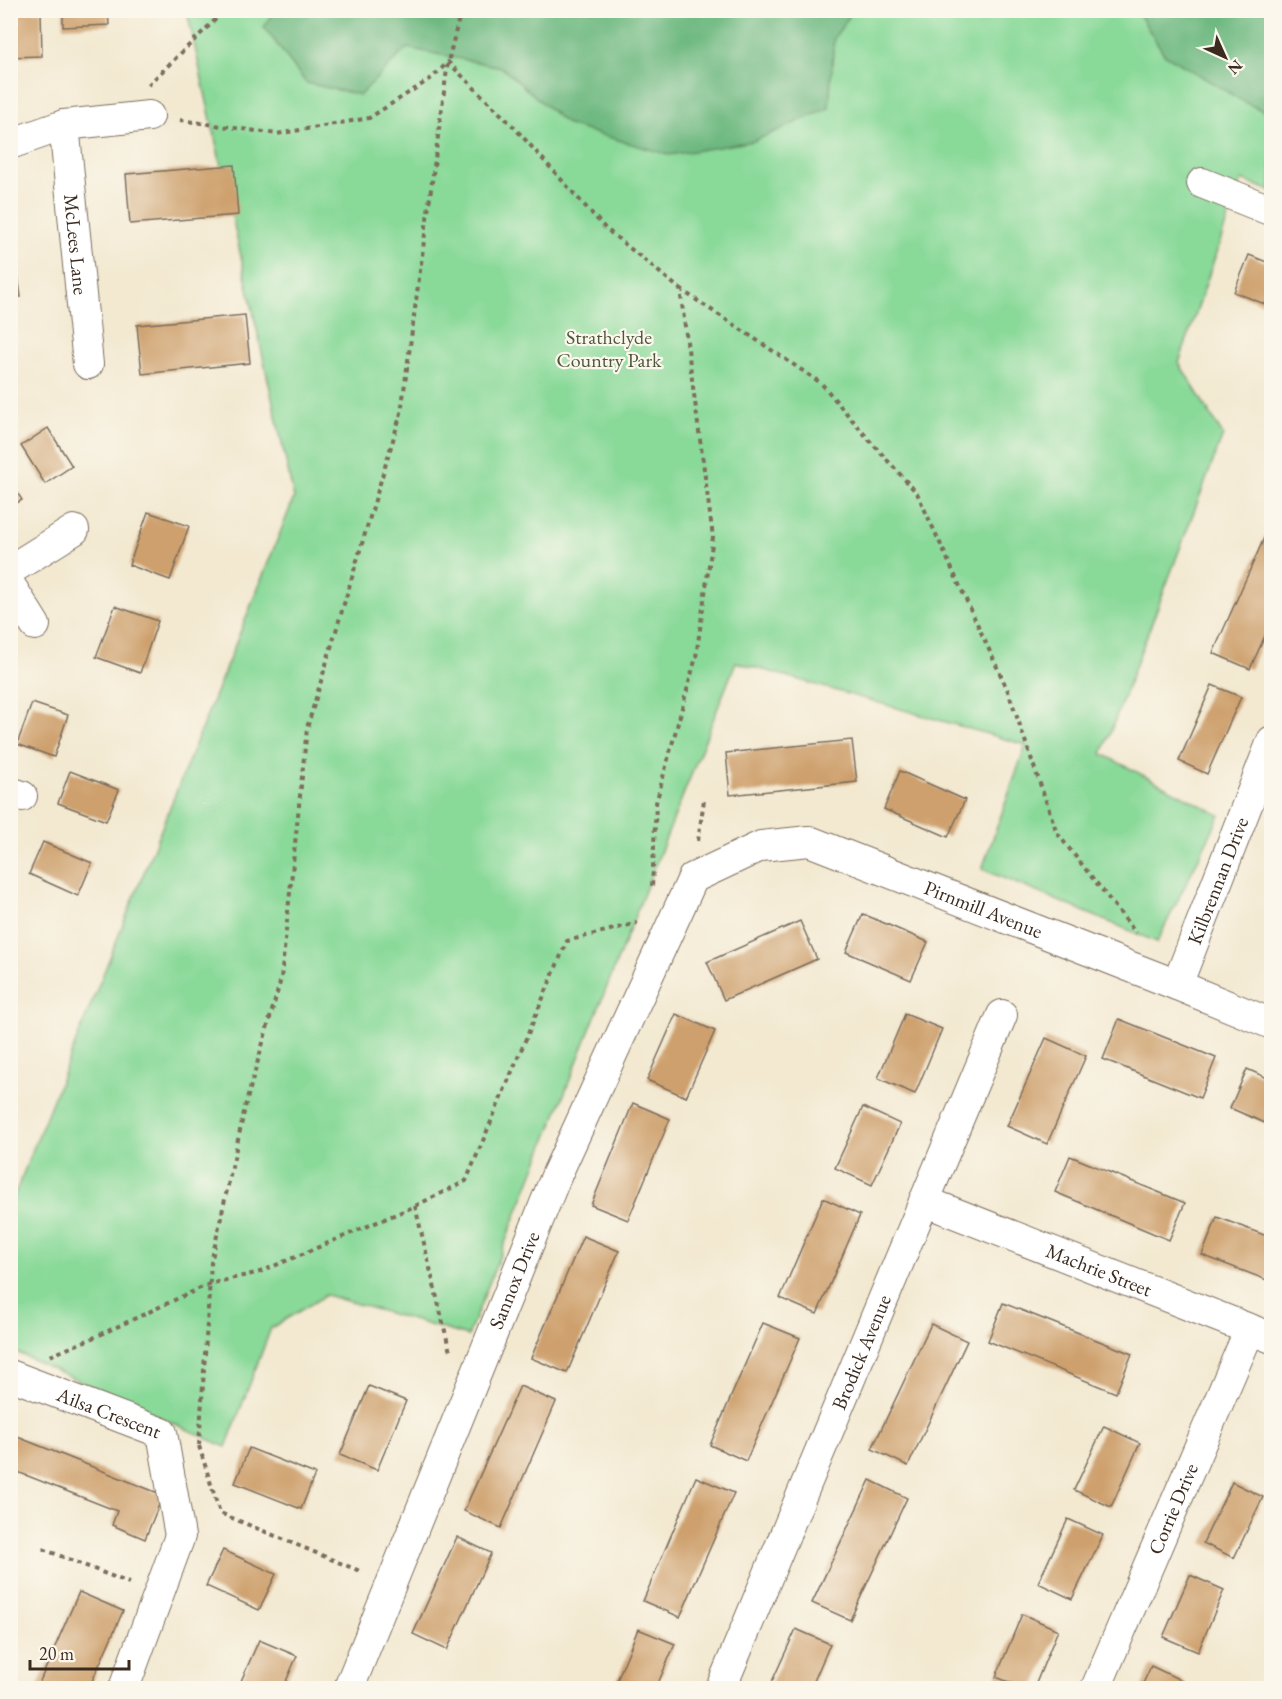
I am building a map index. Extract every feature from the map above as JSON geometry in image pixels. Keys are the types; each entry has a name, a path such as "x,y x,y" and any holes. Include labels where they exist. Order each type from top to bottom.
{"street":[{"path":"10,144 64,125 140,117"},
{"name":"McLees Lane","path":"64,125 88,364"},
{"path":"1202,183 1272,211"},
{"path":"10,570 74,530"},
{"path":"10,585 35,625"},
{"name":"Kilbrennan Drive","path":"1177,985 1272,741"},
{"name":"Pirnmill Avenue","path":"693,878 761,846 809,842 1272,1024"},
{"name":"Sannox Drive","path":"349,1689 557,1174 693,878"},
{"name":"Brodick Avenue","path":"721,1689 1002,1015"},
{"name":"Machrie Street","path":"924,1202 1261,1334"},
{"name":"Corrie Drive","path":"1096,1689 1261,1334"},
{"name":"Ailsa Crescent","path":"10,1375 162,1433 180,1536 124,1689"}],"path":[{"path":"221,10 214,20 148,85 140,117 277,134 369,118 432,78 448,62"},
{"path":"196,1455 199,1445 211,1263 246,1103 281,978 307,728 401,413 448,62 461,10"},
{"path":"448,62 512,125 605,228 680,289 821,383 917,493 1008,691 1057,833 1142,940"},
{"path":"654,896 652,884 656,803 696,657 713,537 680,289"},
{"path":"42,1359 95,1338 209,1284 260,1272 415,1206 466,1181 567,941 658,918 663,943"},
{"path":"415,1206 447,1342 464,1402"},
{"path":"199,1445 220,1512 391,1584"},
{"path":"43,1549 158,1595"}],"green space":[{"path":"274,10 853,11 834,38 829,108 754,141 669,155 568,125 501,67 407,48 360,95 306,83 264,27"},
{"name":"Strathclyde Country Park","path":"187,11 1271,11 1271,191 1241,180 1179,363 1223,435 1102,754 1220,815 1157,942 982,869 1026,745 736,662 468,1336 326,1295 271,1328 226,1447 11,1350 11,1204 294,498"},
{"path":"1137,11 1271,11 1271,114 1246,103 1164,54"}],"building":[{"path":"63,10 108,10 109,25 63,27"},
{"path":"41,11 42,56 10,57 10,12"},
{"path":"234,165 238,215 130,224 126,174"},
{"path":"10,213 12,213 14,230 10,230"},
{"path":"15,254 21,297 10,298 10,255"},
{"path":"1249,255 1272,264 1272,307 1234,292"},
{"path":"245,315 250,363 142,374 137,325"},
{"path":"48,428 72,466 45,484 21,446"},
{"path":"10,481 22,500 10,507"},
{"path":"148,512 189,526 170,580 129,565"},
{"path":"1265,536 1272,539 1272,620 1250,669 1213,653"},
{"path":"115,606 158,621 140,673 96,657"},
{"path":"1212,685 1241,697 1207,774 1179,761"},
{"path":"32,703 68,715 54,757 17,744"},
{"path":"852,740 857,782 730,795 726,753"},
{"path":"70,771 119,790 106,821 58,803"},
{"path":"900,771 965,800 948,837 884,809"},
{"path":"43,842 92,863 78,896 29,874"},
{"path":"863,914 928,942 911,980 846,952"},
{"path":"800,921 817,959 724,1000 707,962"},
{"path":"676,1014 715,1031 686,1097 647,1080"},
{"path":"905,1014 942,1029 915,1094 878,1078"},
{"path":"1119,1019 1216,1058 1200,1098 1103,1059"},
{"path":"1046,1038 1086,1056 1047,1144 1007,1126"},
{"path":"1247,1069 1272,1080 1272,1126 1230,1108"},
{"path":"633,1103 670,1119 628,1220 591,1205"},
{"path":"863,1107 900,1124 872,1185 835,1168"},
{"path":"1070,1156 1185,1203 1169,1240 1055,1192"},
{"path":"823,1198 860,1215 817,1314 780,1298"},
{"path":"1217,1217 1272,1238 1272,1282 1202,1255"},
{"path":"583,1236 619,1251 567,1373 531,1358"},
{"path":"1003,1303 1132,1354 1116,1393 988,1341"},
{"path":"763,1323 800,1338 746,1461 710,1445"},
{"path":"931,1324 967,1341 908,1466 872,1449"},
{"path":"369,1386 406,1401 377,1470 340,1455"},
{"path":"520,1386 556,1402 501,1528 464,1511"},
{"path":"1104,1426 1140,1443 1111,1507 1074,1490"},
{"path":"10,1434 163,1495 145,1539 112,1525 117,1511 10,1469"},
{"path":"249,1448 315,1474 301,1509 235,1483"},
{"path":"696,1477 734,1493 680,1617 643,1601"},
{"path":"870,1480 907,1498 850,1620 812,1603"},
{"path":"1232,1482 1263,1497 1234,1558 1203,1543"},
{"path":"1068,1519 1103,1535 1072,1599 1038,1583"},
{"path":"457,1537 491,1553 447,1650 413,1634"},
{"path":"223,1550 276,1574 259,1610 206,1586"},
{"path":"1190,1575 1224,1590 1198,1652 1163,1637"},
{"path":"79,1592 123,1611 89,1688 37,1688"},
{"path":"1022,1614 1058,1630 1034,1688 1024,1688 996,1677"},
{"path":"638,1629 675,1644 656,1688 614,1688"},
{"path":"796,1629 830,1644 811,1688 769,1688"},
{"path":"259,1640 297,1656 283,1688 238,1688"},
{"path":"1151,1666 1185,1682 1182,1688 1141,1688"}]}
